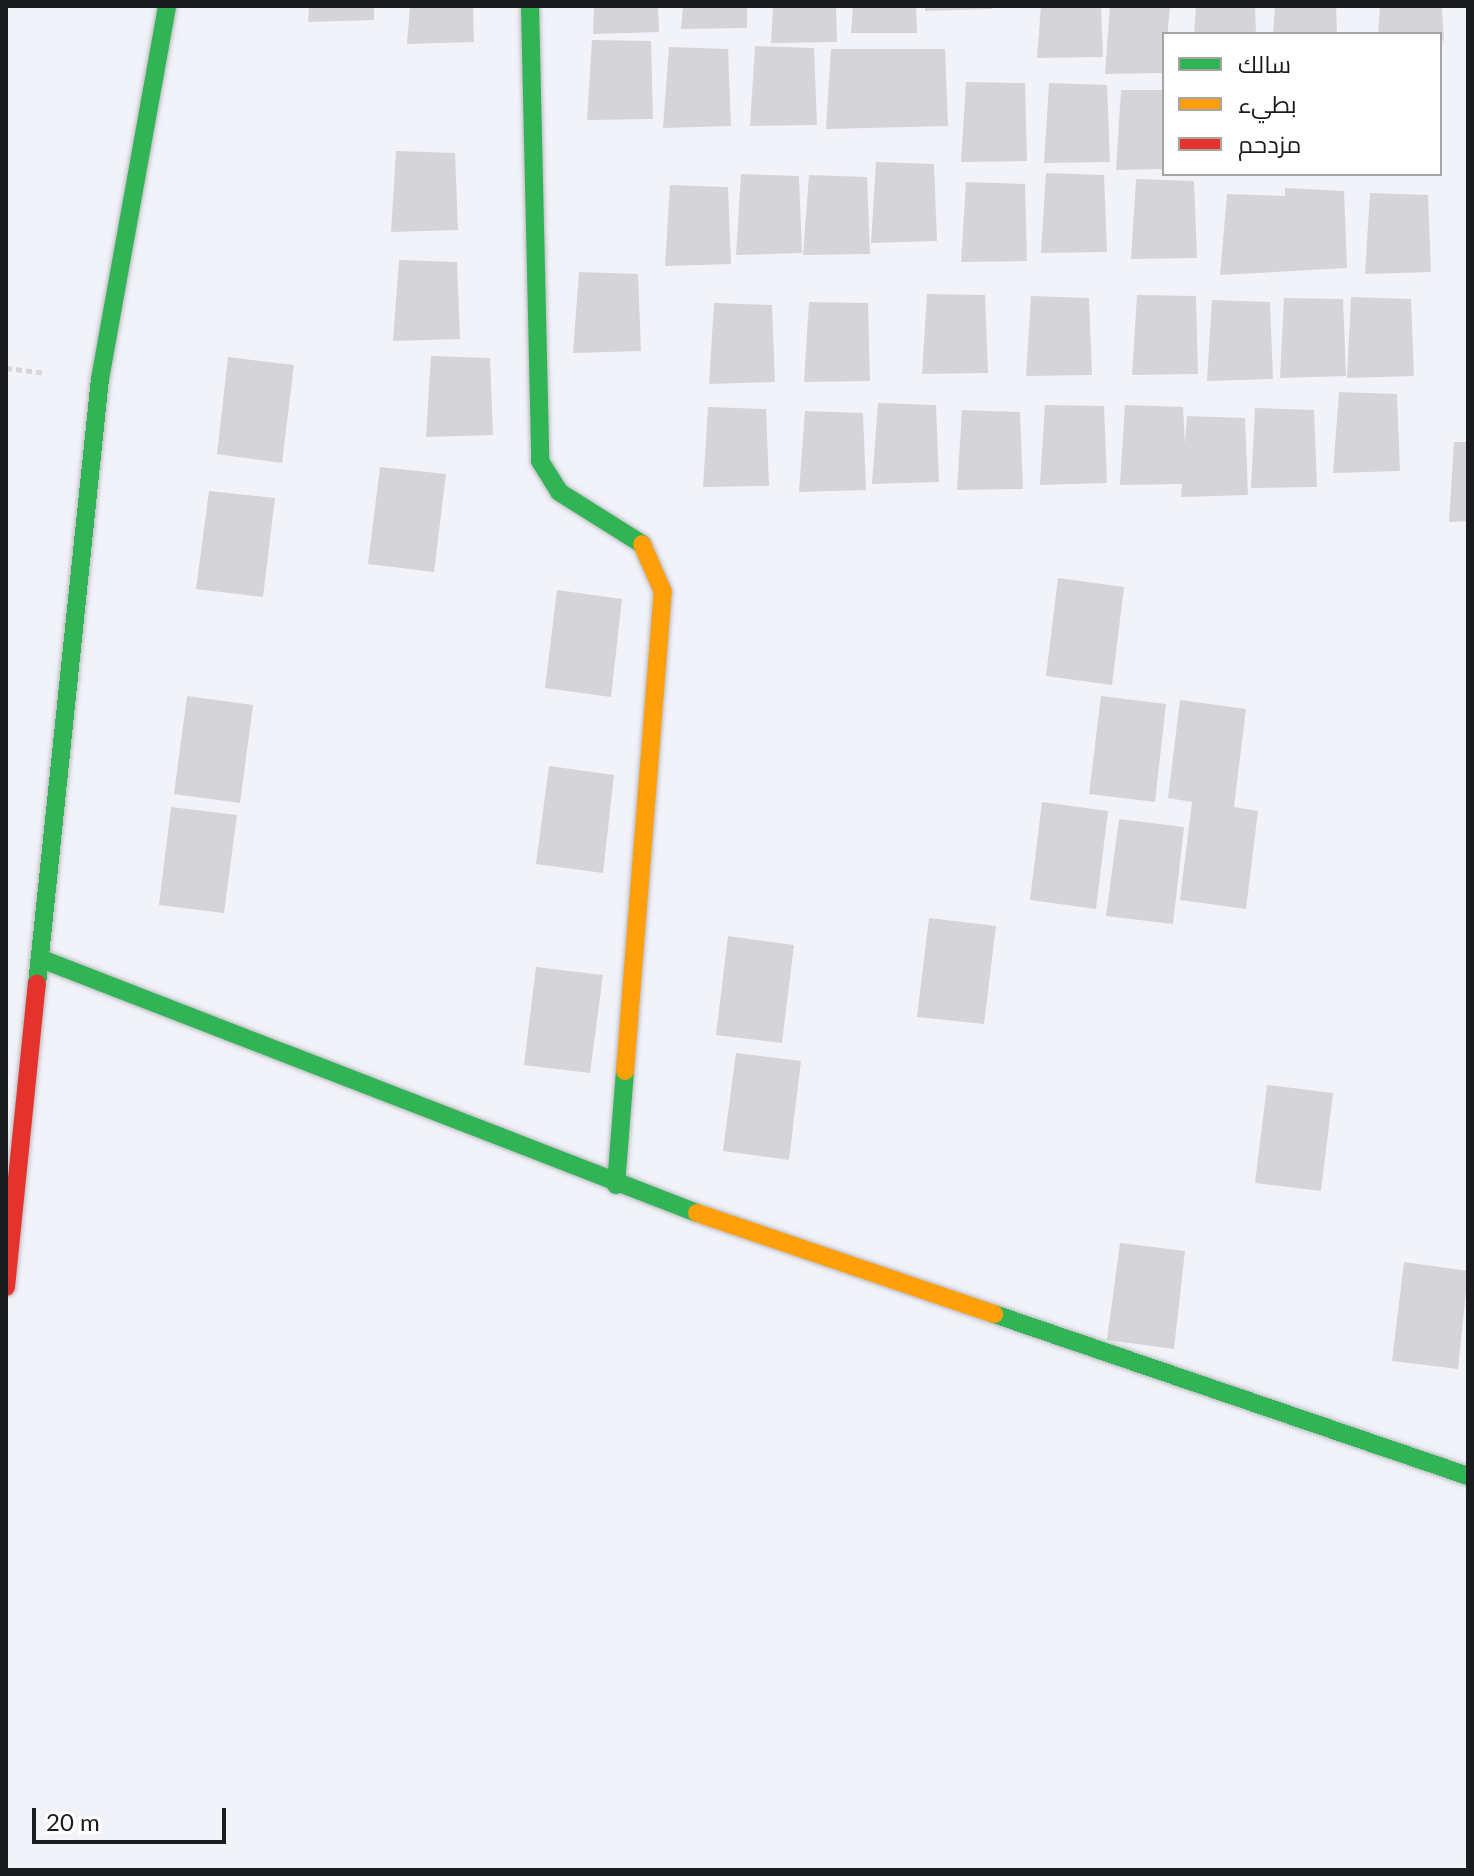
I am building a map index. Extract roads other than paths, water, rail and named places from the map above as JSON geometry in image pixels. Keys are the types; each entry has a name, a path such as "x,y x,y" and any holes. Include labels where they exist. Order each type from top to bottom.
{"street":[{"path":"6,1287 44,960 100,379 167,6"},
{"path":"530,6 540,461 559,492 642,543 663,592 616,1185"},
{"path":"44,960 616,1185 1468,1476"}]}
